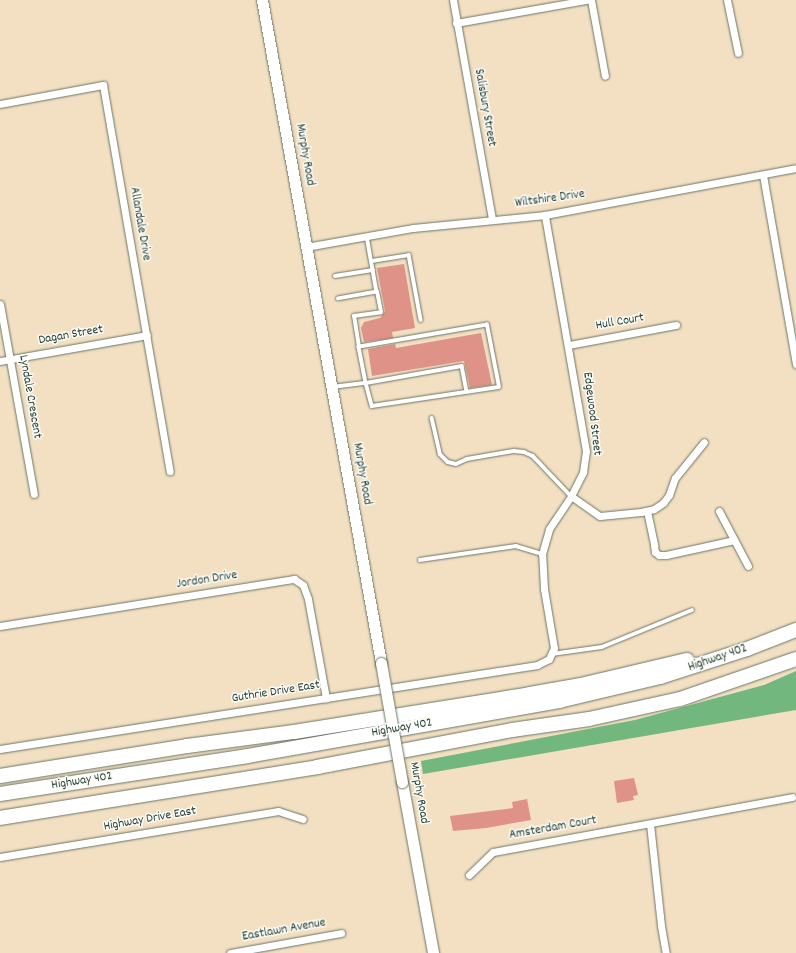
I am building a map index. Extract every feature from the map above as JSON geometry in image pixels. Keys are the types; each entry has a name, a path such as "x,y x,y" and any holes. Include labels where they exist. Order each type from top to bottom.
{"highway":[{"path":"0,776 186,746 301,731 581,685 683,661 796,625"},
{"name":"Highway 402","path":"0,794 248,756 559,701 660,678 747,649 796,630"},
{"name":"Highway 402","path":"0,818 316,767 512,730 589,719 680,699 796,659"},
{"path":"0,827 166,800 316,767"},
{"path":"0,797 45,788"}],"street":[{"name":"Murphy Road","path":"262,0 433,953"},
{"name":"Salisbury Street","path":"452,0 492,220"},
{"path":"456,23 588,0"},
{"path":"591,0 605,76"},
{"path":"727,0 738,53"},
{"name":"Allandale Drive","path":"0,104 103,84 170,471"},
{"name":"Wiltshire Drive","path":"306,247 413,228 545,215 796,168"},
{"path":"763,175 796,361"},
{"name":"Edgewood Street","path":"545,215 569,345 586,451 583,472 571,496 549,529 542,554 544,589 554,648 552,654"},
{"name":"Lyndale Crescent","path":"0,304 34,494"},
{"name":"Hull Court","path":"569,345 676,325"},
{"name":"Dagan Street","path":"0,361 147,335"},
{"path":"571,496 600,516 647,511 663,503 669,496 675,478 704,442"},
{"path":"647,511 654,545 656,552 659,555 666,556 734,540"},
{"path":"719,511 748,566"},
{"name":"Jordon Drive","path":"0,626 294,579 303,585 308,599 326,698"},
{"name":"Guthrie Drive East","path":"0,749 537,665 544,663 552,654"},
{"name":"Amsterdam Court","path":"469,875 493,852 792,797"},
{"name":"Highway Drive East","path":"0,857 278,810 303,819"},
{"path":"650,824 661,926 666,953"},
{"name":"Eastlawn Avenue","path":"230,953 341,933"}],"lane":[{"path":"359,347 488,325 499,387 372,406 366,383 359,347 354,316 381,312 367,236"},
{"path":"372,261 409,256 421,320"},
{"path":"335,276 373,270"},
{"path":"339,299 377,292"},
{"path":"331,387 366,383 462,366 467,392"},
{"path":"432,418 440,454 448,462 456,464 475,458 514,451 524,452 533,456 571,496"},
{"path":"420,560 516,546 542,554"},
{"path":"552,654 602,647 692,610"}],"green space":[{"path":"796,671 796,710 423,774 421,761 635,720 764,685"}],"building":[{"path":"404,264 415,328 392,332 393,338 364,342 361,328 364,322 380,318 385,311 377,268"},
{"path":"481,333 492,385 470,388 464,361 372,376 368,349 395,344 396,348"},
{"path":"634,778 638,795 633,796 634,800 617,803 614,781"},
{"path":"527,799 531,820 486,828 453,831 450,816 513,808 512,802"}]}
